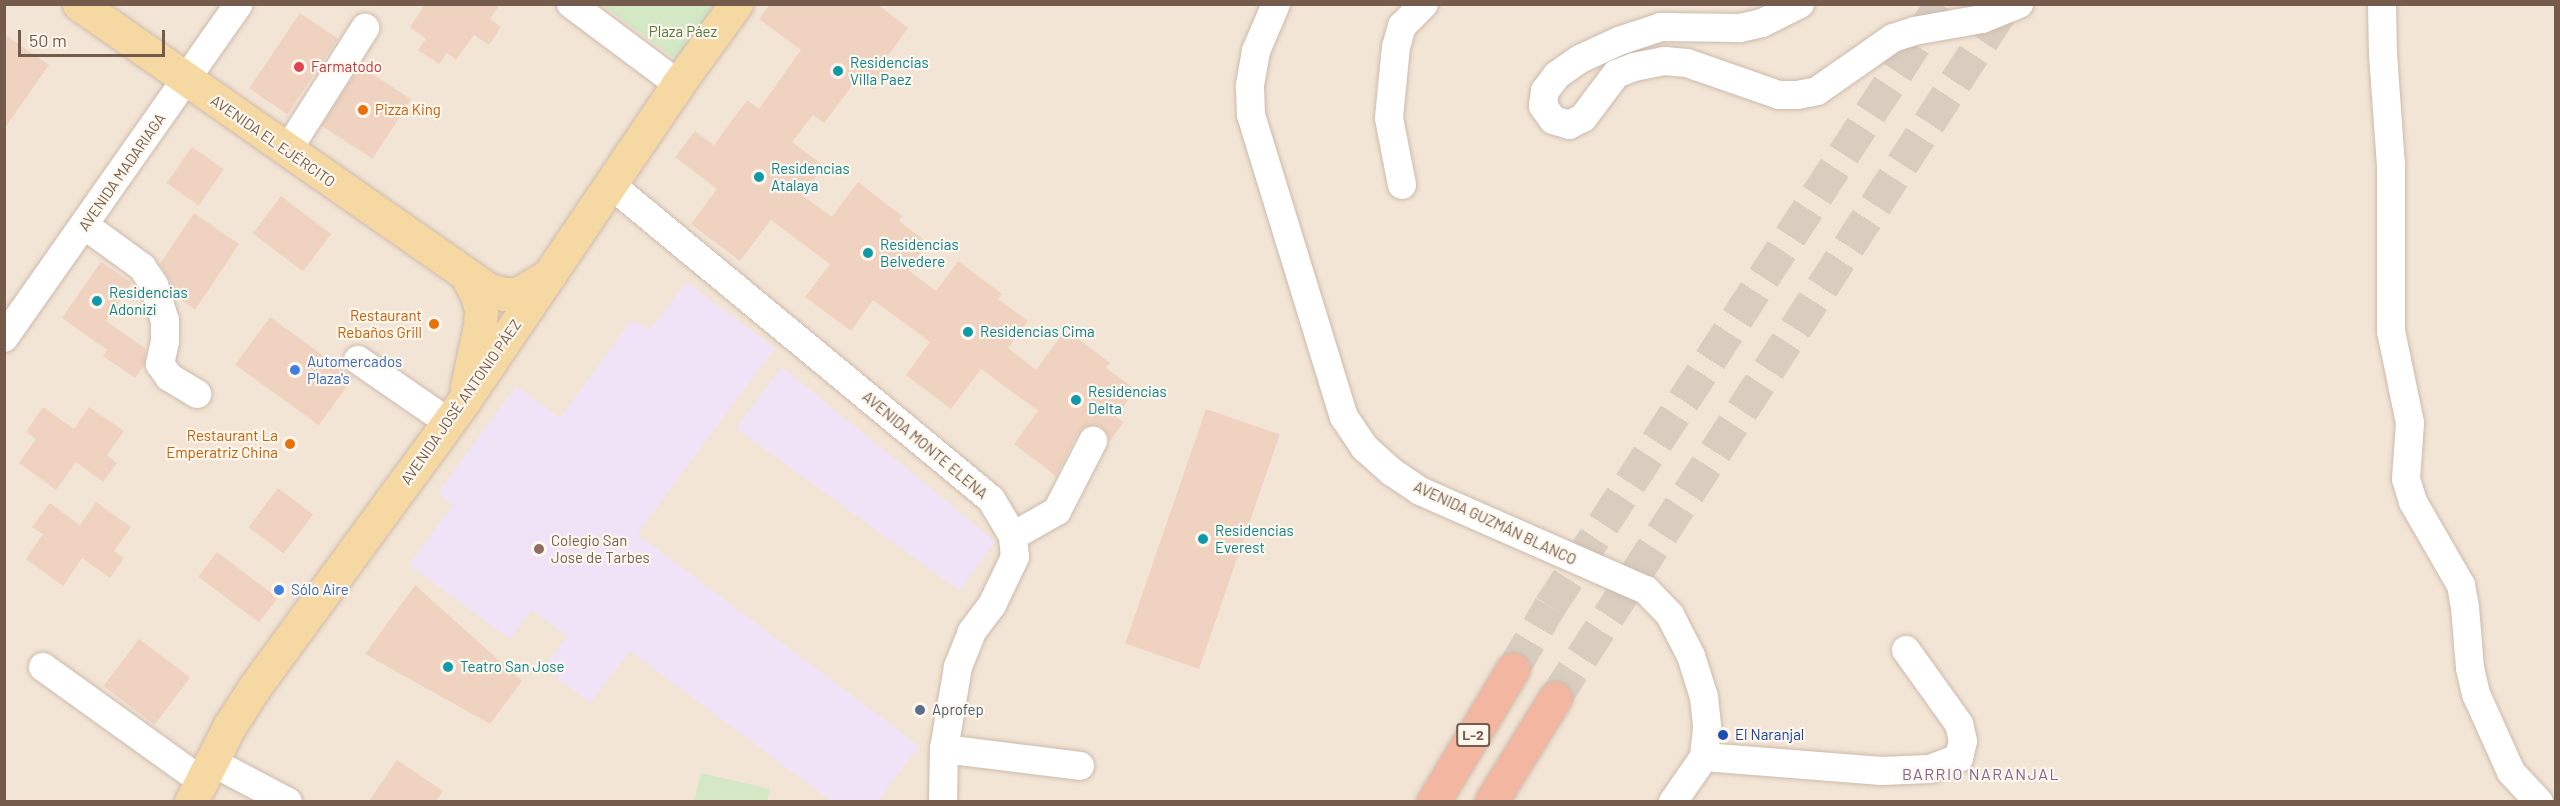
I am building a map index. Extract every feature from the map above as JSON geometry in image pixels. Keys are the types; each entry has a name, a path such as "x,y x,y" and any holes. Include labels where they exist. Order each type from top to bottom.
{"highway":[{"name":"L-2","path":"1433,801 1513,669"},
{"path":"1491,801 1556,698"}],"main road":[{"name":"AVENIDA EL EJÉRCITO","path":"79,4 468,278 489,290 511,294 526,290 552,274"},
{"name":"AVENIDA JOSÉ ANTONIO PÁEZ","path":"200,781 254,688 455,412 552,274 678,84 736,4"},
{"path":"455,412 473,362 481,310 477,294 468,278"}],"street":[{"name":"AVENIDA MADARIAGA","path":"4,338 239,4"},
{"path":"571,4 678,84"},
{"name":"AVENIDA GUZMÁN BLANCO","path":"1276,4 1256,51 1250,86 1251,115 1344,417 1364,447 1392,472 1420,490 1489,524 1646,590 1670,615 1691,656 1704,697 1707,728 1704,757 1673,801"},
{"path":"1402,184 1389,118 1396,47 1402,26 1424,4"},
{"path":"1800,4 1762,23 1740,28 1661,27 1619,41 1580,59 1557,75 1545,91 1543,106 1553,120 1569,125 1583,118 1616,74 1634,67 1664,61 1687,63 1779,95 1797,96 1817,91 1893,38 1914,31 1982,19 2019,4"},
{"path":"2382,4 2391,165 2391,331 2410,423 2406,479 2413,502 2461,585 2470,668 2476,694 2511,772 2539,801"},
{"path":"287,151 364,28"},
{"name":"AVENIDA MONTE ELENA","path":"610,184 990,499 1013,536"},
{"path":"84,225 142,267 154,285 165,320 165,341 160,364 169,377 197,394"},
{"path":"358,360 455,412"},
{"path":"943,801 944,749 957,667 972,632 992,605 1015,557 1013,536 1057,512 1093,441"},
{"path":"1704,757 1881,771 1930,769 1959,758 1964,741 1959,724 1906,650"},
{"path":"43,667 200,781 288,801"},
{"path":"944,749 1080,766"}],"shaded area":[{"path":"5,5 2555,5 2555,802 5,802"},
{"name":"Colegio San Jose de Tarbes","path":"686,282 775,348 637,534 919,746 878,801 831,801 630,651 590,703 544,668 567,636 532,610 510,639 409,565 453,505 438,493 516,386 560,418 631,321 651,329"},
{"path":"782,367 995,541 960,591 736,428"}],"green space":[{"name":"Plaza Páez","path":"602,5 736,5 689,69"},
{"path":"701,773 770,789 767,801 694,801"}],"building":[{"path":"425,4 500,4 490,19 501,27 489,45 474,35 456,60 447,53 439,64 418,50 426,39 410,27"},
{"path":"770,4 877,4 908,28 887,57 894,63 874,90 858,78 824,123 813,115 792,142 824,166 802,195 832,217 858,182 902,216 899,221 928,243 908,270 936,291 958,261 1002,294 998,299 1028,321 1008,348 1036,370 1066,329 1110,363 1106,368 1136,390 1116,417 1124,422 1109,442 1107,433 1101,427 1093,425 1085,427 1078,433 1056,476 1014,444 1038,411 981,369 951,409 906,375 930,342 873,300 851,331 805,297 830,264 771,220 740,261 691,224 717,189 675,157 695,131 714,145 747,100 759,109 801,50 759,19"},
{"name":"Farmatodo","path":"300,13 338,39 287,114 249,88"},
{"path":"4,34 49,65 4,129"},
{"name":"Pizza King","path":"360,66 411,99 372,159 321,126"},
{"path":"192,147 224,169 199,205 167,183"},
{"path":"281,196 331,234 303,271 253,234"},
{"path":"194,213 239,244 195,310 175,296 170,280 160,264"},
{"name":"Residencias Adonizi","path":"101,262 132,283 106,321 146,349 144,366 135,378 103,356 107,350 62,318"},
{"name":"Automercados Plaza's","path":"270,317 353,378 319,425 235,365"},
{"path":"43,407 74,429 89,407 124,431 107,455 117,463 103,482 76,462 56,490 19,463 36,439 26,432"},
{"name":"Residencias Everest","path":"1206,409 1280,434 1199,669 1125,643"},
{"path":"278,488 313,514 284,554 249,527"},
{"path":"96,502 131,527 114,551 124,558 110,578 82,558 63,586 26,559 43,534 32,527 50,503 80,525"},
{"path":"217,552 278,598 259,622 198,577"},
{"name":"Teatro San Jose","path":"415,585 522,681 490,724 365,654"},
{"path":"139,639 190,678 155,725 103,686"},
{"path":"397,760 443,791 436,801 369,801"}],"tunnel":[{"path":"1513,669 1550,606 1941,4"},
{"path":"1555,698 2006,4"}],"place":[{"name":"Farmatodo","path":"299,67"},
{"name":"Residencias Villa Paez","path":"838,71"},
{"name":"Pizza King","path":"363,110"},
{"name":"Residencias Atalaya","path":"759,177"},
{"name":"Residencias Belvedere","path":"868,253"},
{"name":"Residencias Adonizi","path":"97,301"},
{"name":"Restaurant Rebaños Grill","path":"434,324"},
{"name":"Residencias Cima","path":"968,332"},
{"name":"Automercados Plaza's","path":"295,370"},
{"name":"Residencias Delta","path":"1076,400"},
{"name":"Restaurant La Emperatriz China","path":"290,444"},
{"name":"Residencias Everest","path":"1203,539"},
{"name":"Colegio San Jose de Tarbes","path":"539,549"},
{"name":"Sólo Aire","path":"279,590"},
{"name":"Teatro San Jose","path":"448,667"},
{"name":"Aprofep","path":"920,710"},
{"name":"El Naranjal","path":"1723,735"}],"district":[{"name":"BARRIO NARANJAL","path":"1981,774"}]}
